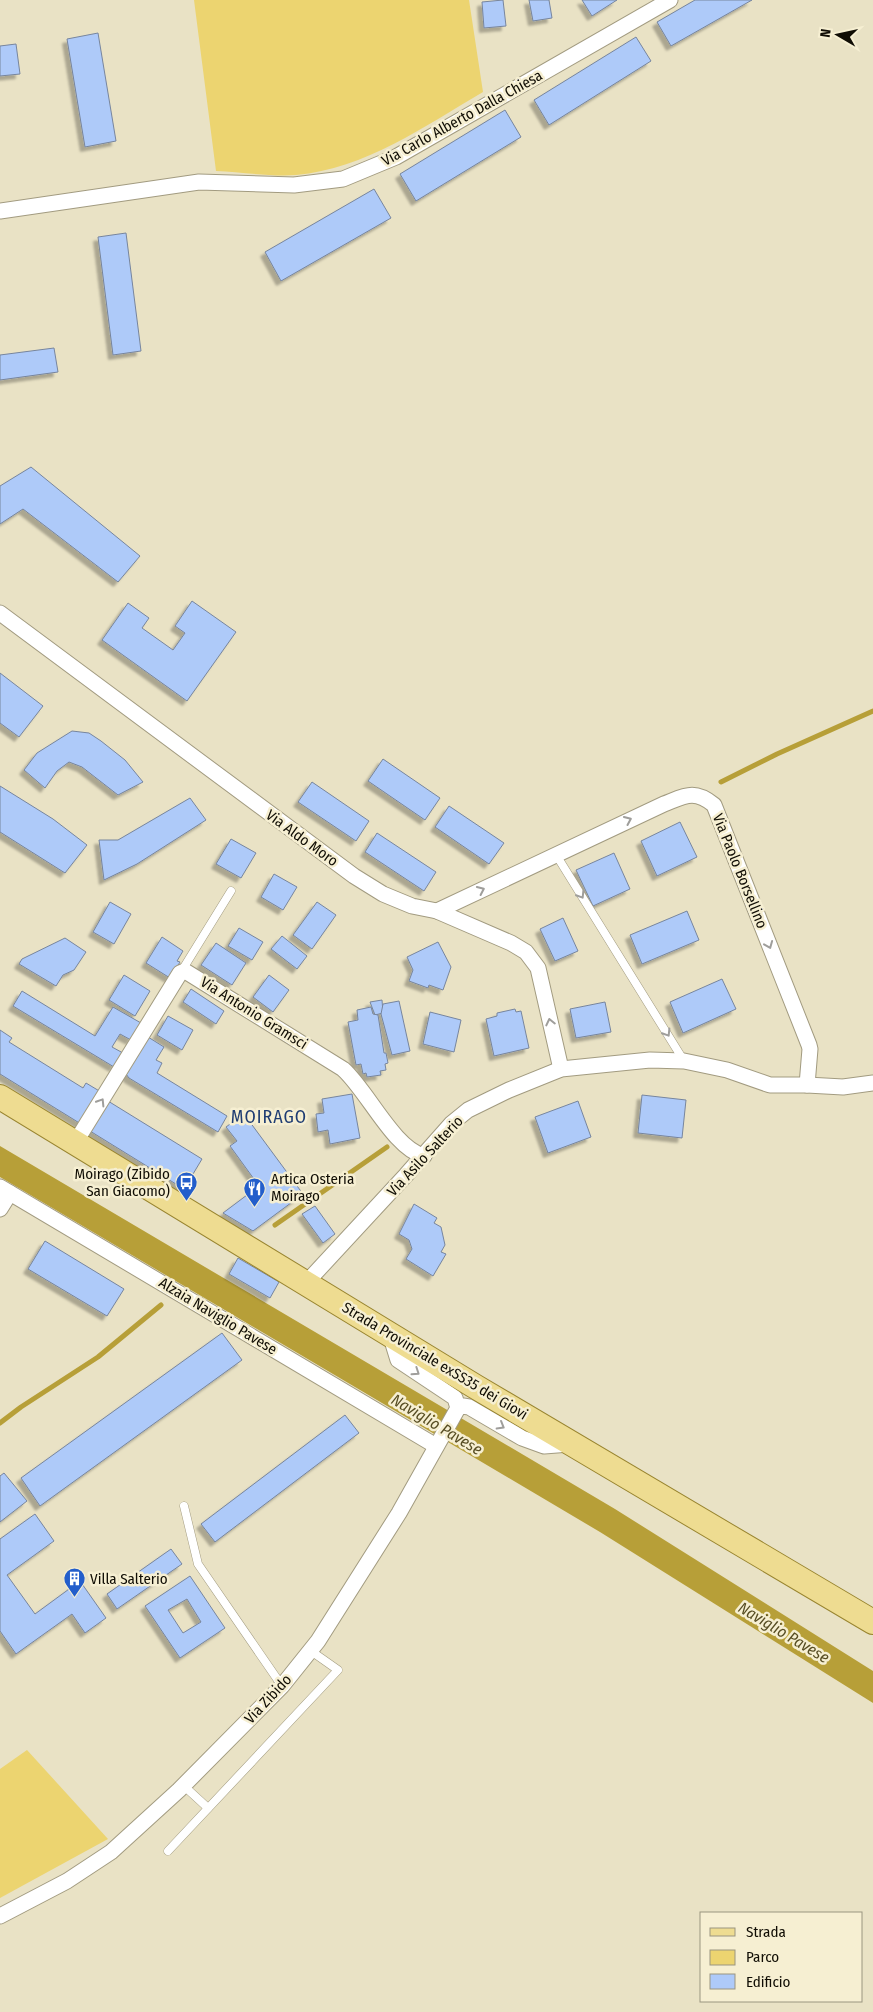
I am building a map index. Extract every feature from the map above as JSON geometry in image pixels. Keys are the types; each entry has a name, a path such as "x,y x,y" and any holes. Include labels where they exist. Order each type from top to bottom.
{"main road":[{"name":"Strada Provinciale exSS35 dei Giovi","path":"0,1097 390,1334 873,1622"}],"street":[{"name":"Via Carlo Alberto Dalla Chiesa","path":"0,211 198,182 294,185 343,179 396,157 670,0"},
{"name":"Via Aldo Moro","path":"0,613 354,876 383,894 412,906 437,911 511,943 526,952 538,968 561,1069"},
{"name":"Via Paolo Borsellino","path":"437,911 555,853 687,795 706,798 714,806 810,1049 807,1085"},
{"name":"Via Antonio Gramsci","path":"75,1143 180,973 185,971 326,1058 351,1076 391,1130 416,1153 424,1156"},
{"name":"Via Asilo Salterio","path":"306,1283 424,1156 452,1123 468,1110 509,1090 561,1069 650,1060 684,1061 727,1070 770,1085 843,1087 873,1083"},
{"path":"0,1210 5,1190"},
{"name":"Alzaia Naviglio Pavese","path":"5,1190 436,1446"},
{"path":"390,1334 398,1360 455,1398 458,1408 463,1406 469,1407 522,1438 544,1446 574,1444"},
{"name":"Via Zibido","path":"0,1916 67,1881 111,1852 184,1786 282,1686 311,1651 399,1513 458,1408"}],"lane":[{"path":"555,853 684,1061"},
{"path":"180,973 231,890"},
{"path":"184,1506 198,1564 282,1686"},
{"path":"168,1850 338,1670 311,1651"},
{"path":"184,1786 208,1808"}],"green space":[{"path":"194,0 469,0 483,92 417,132 370,155 346,164 296,175 216,171"},
{"path":"27,1750 108,1839 0,1898 0,1769"}],"shaded area":[{"path":"0,1146 615,1509 873,1671 873,1703 600,1532 0,1177"}],"building":[{"path":"503,0 506,26 484,28 482,2"},
{"path":"529,0 549,0 552,18 533,21"},
{"path":"582,0 617,0 592,16"},
{"path":"695,0 752,0 671,46 657,22"},
{"path":"98,33 116,141 85,147 67,39"},
{"path":"636,37 651,61 549,125 534,100"},
{"path":"16,44 20,74 0,76 0,46"},
{"path":"505,110 521,137 416,201 400,174"},
{"path":"374,189 391,218 281,281 265,252"},
{"path":"126,233 141,351 113,355 98,237"},
{"path":"54,348 58,372 0,380 0,355"},
{"path":"31,467 140,556 118,582 23,509 0,524 0,486"},
{"path":"192,601 236,632 187,701 102,640 128,603 149,618 142,628 173,650 185,633 175,626"},
{"path":"0,673 43,706 19,737 0,723"},
{"path":"72,731 89,733 101,741 125,760 143,782 118,795 82,767 69,762 57,771 45,788 24,770 37,753"},
{"path":"383,759 440,798 425,820 368,781"},
{"path":"312,782 369,821 356,841 298,802"},
{"path":"0,786 53,819 87,845 65,873 0,832"},
{"path":"190,798 206,820 137,864 104,880 99,840 118,840"},
{"path":"449,806 504,843 489,864 435,827"},
{"path":"680,822 697,857 657,876 641,841"},
{"path":"377,833 436,872 424,891 365,852"},
{"path":"231,839 256,853 241,878 216,864"},
{"path":"614,853 630,889 593,906 576,870"},
{"path":"274,874 297,887 283,910 261,897"},
{"path":"110,902 131,914 114,944 93,932"},
{"path":"317,902 336,915 312,949 293,935"},
{"path":"687,911 699,940 642,964 630,935"},
{"path":"563,918 578,951 555,961 540,929"},
{"path":"239,928 263,942 252,960 228,946"},
{"path":"282,936 307,956 297,969 271,949"},
{"path":"162,937 183,951 177,961 180,962 170,978 146,963"},
{"path":"65,938 86,952 74,970 63,975 56,986 19,964 22,959"},
{"path":"438,942 451,967 443,990 429,985 428,988 409,981 413,970 407,957"},
{"path":"216,943 246,963 232,985 201,965"},
{"path":"124,975 150,991 135,1016 109,1000"},
{"path":"269,975 289,990 273,1012 253,997"},
{"path":"722,979 736,1009 683,1033 670,1002"},
{"path":"191,989 224,1011 216,1024 183,1002"},
{"path":"22,991 95,1036 113,1007 141,1023 131,1040 120,1034 112,1047 123,1053 114,1067 13,1006"},
{"path":"382,1000 383,1013 375,1015 370,1002"},
{"path":"399,1001 410,1051 392,1055 381,1014 383,1004"},
{"path":"605,1002 611,1032 576,1038 570,1009"},
{"path":"371,1007 373,1014 378,1015 384,1053 386,1053 388,1063 385,1064 386,1070 380,1071 381,1075 367,1077 366,1073 363,1074 361,1064 356,1065 348,1022 358,1020 357,1010"},
{"path":"515,1009 516,1012 521,1011 529,1048 494,1056 486,1019 497,1016 497,1013"},
{"path":"430,1012 461,1020 454,1052 423,1044"},
{"path":"168,1016 193,1030 182,1050 157,1035"},
{"path":"0,1030 12,1038 9,1042 83,1088 86,1083 101,1092 81,1124 0,1074"},
{"path":"148,1037 164,1047 156,1060 162,1063 157,1073 227,1116 218,1132 129,1078 126,1074"},
{"path":"352,1094 360,1138 330,1144 328,1130 318,1132 316,1114 324,1113 322,1099"},
{"path":"642,1095 686,1100 682,1138 638,1133"},
{"path":"108,1101 202,1159 184,1189 90,1131"},
{"path":"578,1101 591,1137 548,1153 535,1117"},
{"path":"244,1114 303,1194 253,1231 223,1213 259,1186 230,1146 237,1141 226,1127"},
{"path":"414,1204 437,1218 434,1223 441,1227 445,1245 441,1252 446,1254 433,1276 406,1259 412,1249 409,1240 399,1234"},
{"path":"315,1206 335,1234 323,1243 302,1214"},
{"path":"45,1241 124,1289 107,1316 28,1269"},
{"path":"238,1258 279,1282 270,1298 229,1274"},
{"path":"222,1333 242,1360 40,1506 21,1478"},
{"path":"345,1415 359,1433 215,1542 201,1524"},
{"path":"4,1473 27,1501 0,1522 0,1476"},
{"name":"Villa Salterio","path":"35,1514 54,1541 7,1575 35,1614 80,1581 106,1618 85,1633 72,1614 16,1654 0,1631 0,1539"},
{"path":"171,1549 182,1564 117,1609 107,1594"},
{"path":"190,1576 225,1628 180,1658 145,1606","holes":["187,1599 201,1622 183,1633 168,1610"]}],"waterway":[{"path":"721,782 777,754 873,711"},
{"path":"275,1225 387,1147"},
{"path":"0,1423 21,1407 98,1357 161,1305"}],"place":[{"name":"Moirago (Zibido San Giacomo)","path":"186,1202"},
{"name":"Artica Osteria Moirago","path":"255,1207"},
{"name":"Villa Salterio","path":"74,1598"}],"district":[{"name":"MOIRAGO","path":"269,1117"}],"water label":[{"name":"Naviglio Pavese","path":"437,1424"},
{"name":"Naviglio Pavese","path":"784,1632"}]}
